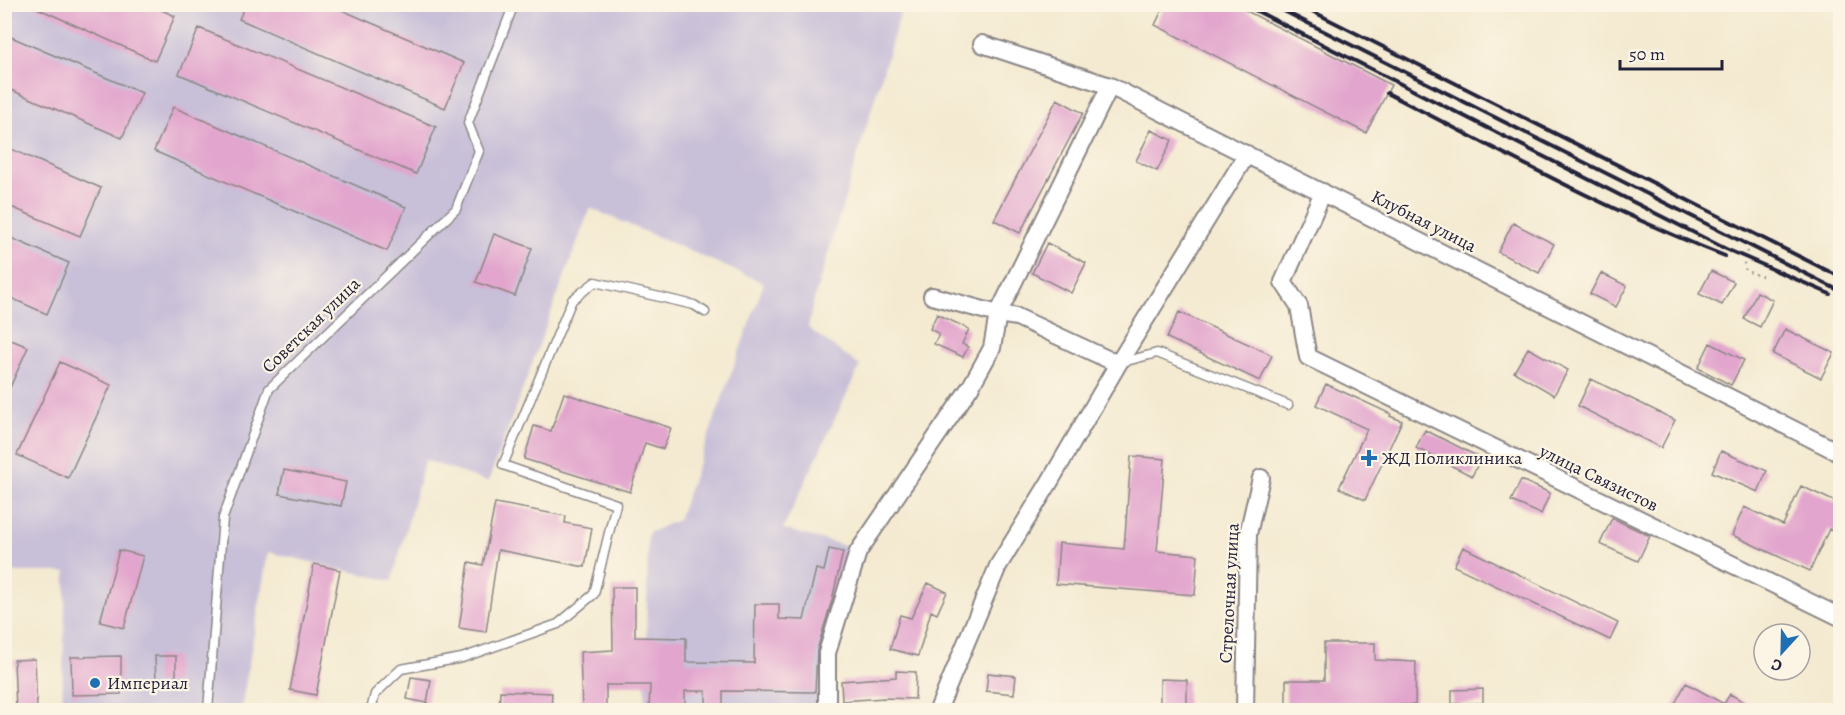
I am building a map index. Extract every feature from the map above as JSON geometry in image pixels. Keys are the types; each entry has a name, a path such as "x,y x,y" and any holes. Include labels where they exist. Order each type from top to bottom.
{"street":[{"name":"Клубная улица","path":"982,44 1110,86 1840,453"},
{"path":"827,711 827,653 858,552 971,386 992,348 998,314 1110,86"},
{"path":"938,711 998,566 1247,154"},
{"name":"улица Связистов","path":"1323,192 1283,282 1299,306 1308,357 1840,617"},
{"path":"932,296 1017,317 1118,364"},
{"name":"Стрелочная улица","path":"1245,711 1248,534 1261,478"}],"lane":[{"name":"Советская улица","path":"208,711 223,518 269,389 456,209 479,151 468,123 514,4"},
{"path":"371,711 375,694 401,669 462,658 558,624 594,594 615,504 503,465 572,300 595,282 694,305 705,312"},
{"path":"1118,364 1157,353 1287,405"}],"path":[{"path":"1747,250 1744,264 1746,271 1764,277"}],"shaded area":[{"path":"4,5 903,5 813,303 808,328 860,366 783,529 850,547 824,647 820,710 645,710 648,533 678,520 764,283 590,208 488,482 425,460 392,581 268,552 241,710 62,710 66,572 5,572"}],"building":[{"path":"28,4 148,4 175,16 155,61"},
{"path":"246,4 328,4 464,63 445,108 239,19"},
{"path":"1165,4 1233,4 1391,85 1366,133 1155,25"},
{"path":"199,28 436,127 416,174 179,74"},
{"path":"4,34 142,93 122,138 4,87"},
{"path":"1057,99 1083,113 1020,233 994,220"},
{"path":"173,107 406,207 387,251 154,151"},
{"path":"1151,130 1172,140 1157,171 1136,161"},
{"path":"4,146 101,188 80,236 4,204"},
{"path":"1513,223 1554,244 1539,273 1498,252"},
{"path":"494,234 532,248 515,296 476,282"},
{"path":"4,235 69,263 47,314 4,295"},
{"path":"1047,243 1086,263 1071,293 1032,273"},
{"path":"1711,271 1734,282 1722,305 1699,294"},
{"path":"1601,273 1627,286 1616,307 1590,294"},
{"path":"1757,292 1773,300 1760,327 1744,319"},
{"path":"1179,312 1272,355 1260,381 1167,338"},
{"path":"937,314 969,329 962,344 968,347 963,357 934,344 939,334 930,329"},
{"path":"1785,329 1834,353 1821,378 1773,354"},
{"path":"4,337 28,347 4,401"},
{"path":"1710,343 1744,360 1731,385 1698,368"},
{"path":"1528,348 1568,370 1554,395 1514,372"},
{"path":"60,362 111,385 68,478 17,455"},
{"path":"1591,379 1675,420 1661,448 1578,406"},
{"name":"ЖД Поликлиника","path":"1326,384 1402,421 1365,500 1339,488 1367,429 1316,405"},
{"path":"564,393 671,428 663,449 645,443 630,492 524,459 534,426 551,431"},
{"path":"1425,430 1481,458 1472,476 1416,448"},
{"path":"1721,451 1767,471 1758,492 1712,472"},
{"path":"1131,456 1165,459 1157,551 1198,555 1195,595 1056,584 1059,543 1124,549"},
{"path":"284,470 346,482 341,506 279,494"},
{"path":"1521,480 1550,493 1541,514 1511,501"},
{"path":"1801,486 1840,504 1840,535 1829,529 1810,571 1732,535 1744,507 1783,525"},
{"path":"495,503 566,516 565,523 592,528 585,567 498,550 486,632 459,628 469,562 483,565"},
{"path":"1612,518 1650,536 1638,561 1600,544"},
{"path":"1463,547 1618,623 1610,640 1454,566"},
{"path":"829,549 843,552 817,650 815,692 723,691 723,711 706,711 706,691 685,691 685,711 649,711 650,685 606,685 606,710 582,710 580,652 613,650 612,587 635,587 635,637 686,638 686,662 754,663 755,604 779,604 779,619 804,620 816,569 824,571"},
{"path":"119,550 143,556 124,628 100,622"},
{"path":"314,564 340,570 316,695 290,690"},
{"path":"928,583 947,592 937,614 931,611 918,656 890,649 900,615 911,618"},
{"path":"1324,643 1375,643 1375,660 1416,662 1415,705 1286,706 1286,680 1324,680"},
{"path":"121,656 121,694 72,695 71,657"},
{"path":"155,656 176,656 176,682 156,683"},
{"path":"35,659 37,711 16,711 14,660"},
{"path":"896,671 916,672 915,699 884,698 842,701 841,681 896,677"},
{"path":"988,673 1016,676 1014,694 986,691"},
{"path":"411,677 431,680 427,703 407,699"},
{"path":"1160,679 1187,680 1187,709 1160,709"},
{"path":"1686,683 1724,704 1730,694 1760,711 1671,711"},
{"path":"1483,689 1483,703 1452,704 1452,690"},
{"path":"500,691 552,693 551,711 499,711"}],"railway":[{"path":"1243,4 1726,249 1830,294"},
{"path":"1270,4 1840,291"},
{"path":"1298,4 1840,277"},
{"path":"1387,93 1596,200 1725,256"}],"place":[{"name":"ЖД Поликлиника","path":"1369,458"},
{"name":"Империал","path":"95,683"}]}
